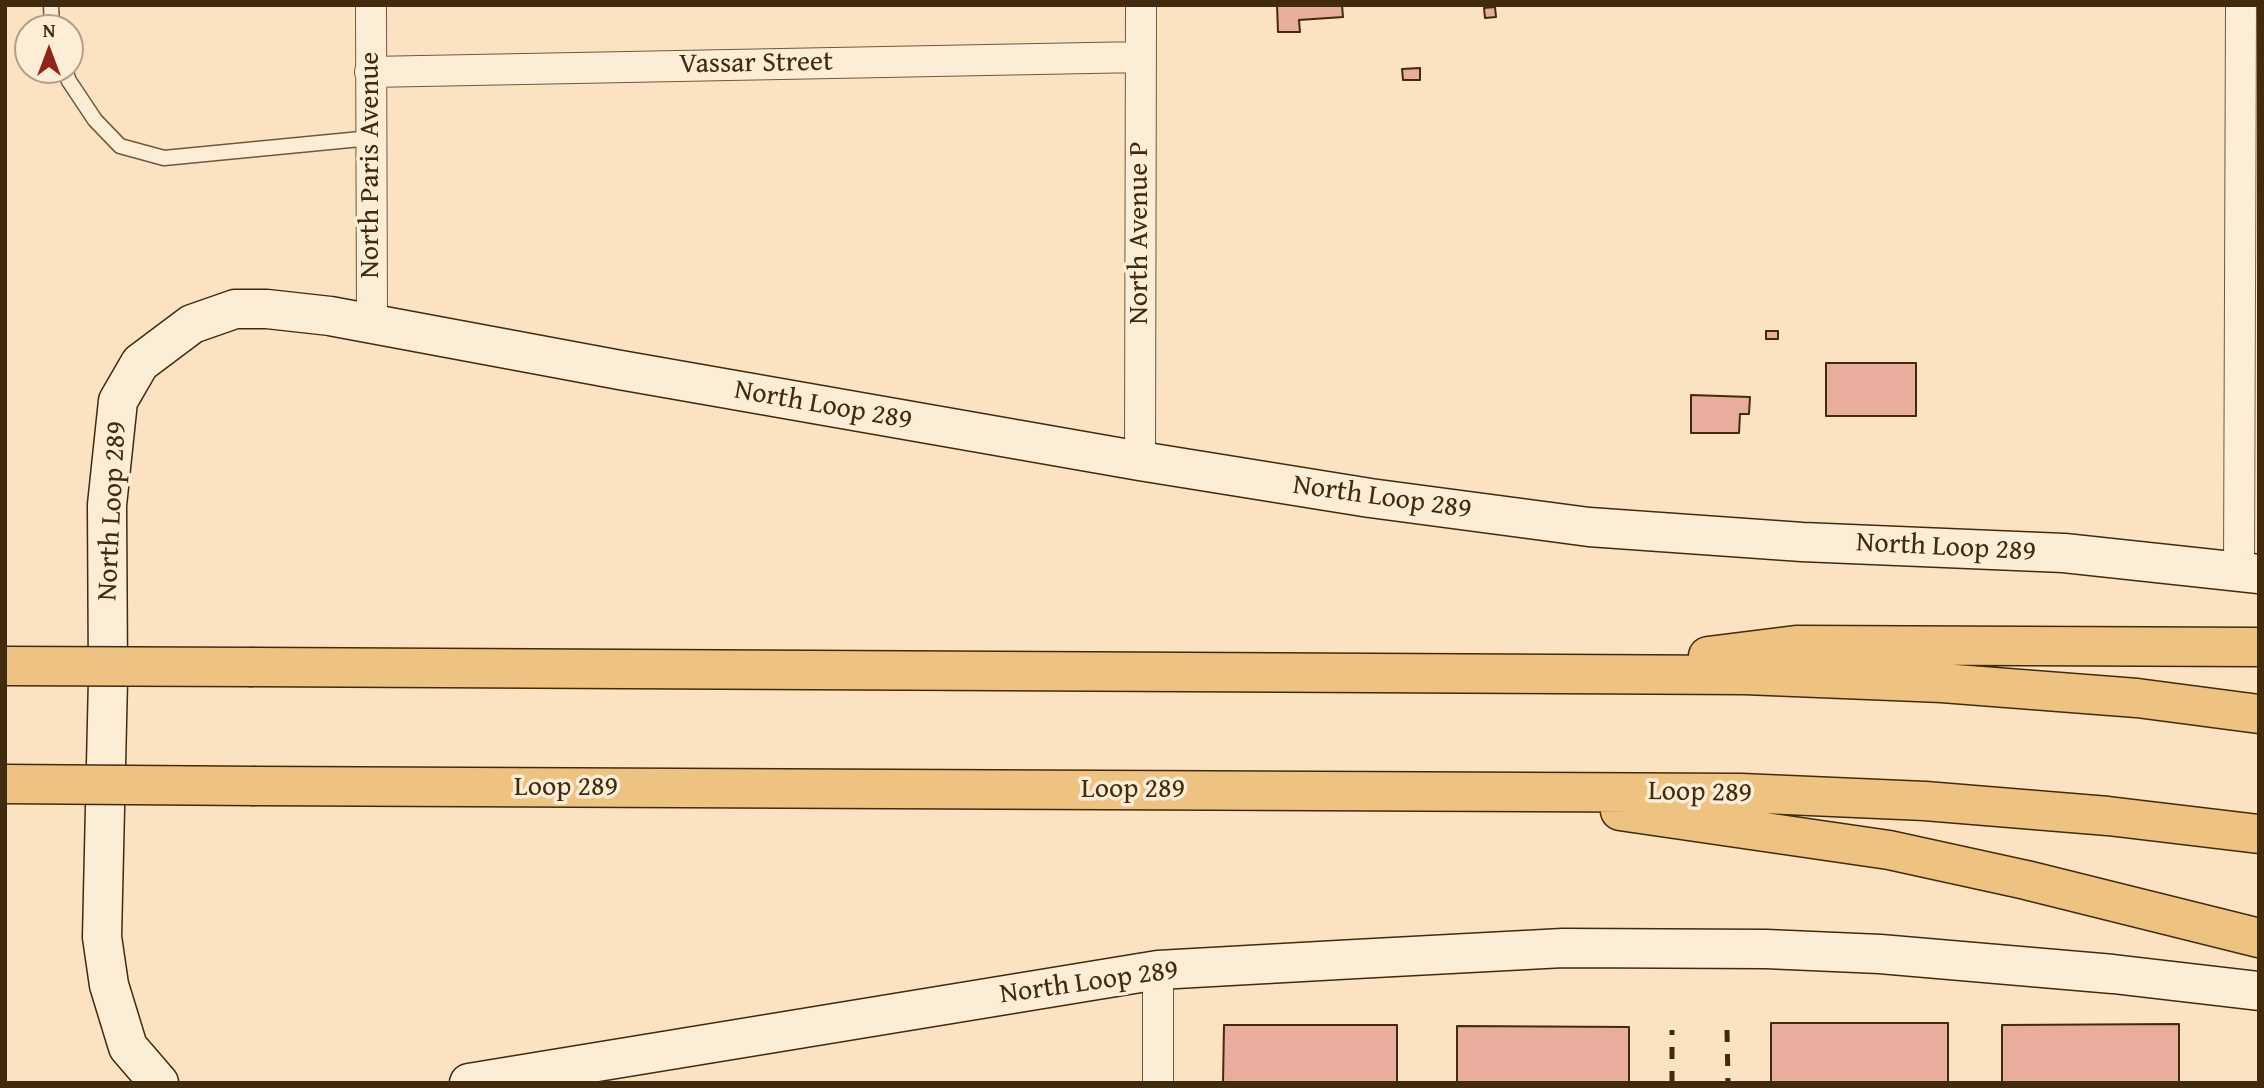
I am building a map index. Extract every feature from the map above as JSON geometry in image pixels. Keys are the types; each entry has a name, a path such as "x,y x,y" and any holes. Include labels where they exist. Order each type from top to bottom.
{"highway":[{"path":"1559,674 1796,645 2259,647"},
{"path":"5,666 1745,675 1942,683 2137,698 2259,714"},
{"name":"Loop 289","path":"5,784 1741,793 1925,801 2108,816 2259,834"},
{"path":"1504,791 1681,821 1889,850 2026,880 2259,938"}],"main road":[{"name":"North Loop 289","path":"159,1083 128,1047 109,985 102,937 108,678 107,505 118,401 140,363 192,324 236,309 267,309 330,316 633,373 1140,461 1370,498 1589,527 1802,542 2064,553 2249,572"},
{"name":"North Loop 289","path":"469,1083 1158,970 1563,948 1766,949 1907,956 2113,974 2259,991"}],"street":[{"name":"North Paris Avenue","path":"371,5 372,325"},
{"name":"North Avenue P","path":"1140,461 1141,5"},
{"path":"2241,5 2249,572"},
{"name":"Vassar Street","path":"370,72 1141,57"},
{"path":"1158,970 1158,1083"}],"lane":[{"path":"71,84 95,120 120,146 164,158 371,138"}],"building":[{"path":"1277,5 1342,5 1343,17 1299,20 1300,32 1278,32"},
{"path":"1495,7 1496,17 1485,18 1484,8"},
{"path":"1420,68 1420,80 1403,80 1402,69"},
{"path":"1766,331 1778,331 1778,339 1766,339"},
{"path":"1826,363 1916,363 1916,416 1826,416"},
{"path":"1691,395 1750,397 1749,414 1740,414 1739,433 1691,433"},
{"path":"1771,1023 1948,1023 1948,1083 1771,1083"},
{"path":"2179,1024 2179,1083 2002,1083 2002,1025"},
{"path":"1224,1025 1397,1025 1397,1083 1223,1083"},
{"path":"1457,1026 1629,1027 1629,1083 1457,1083"}],"railway":[{"path":"1672,1030 1672,1083"},
{"path":"1727,1030 1728,1083"}]}
